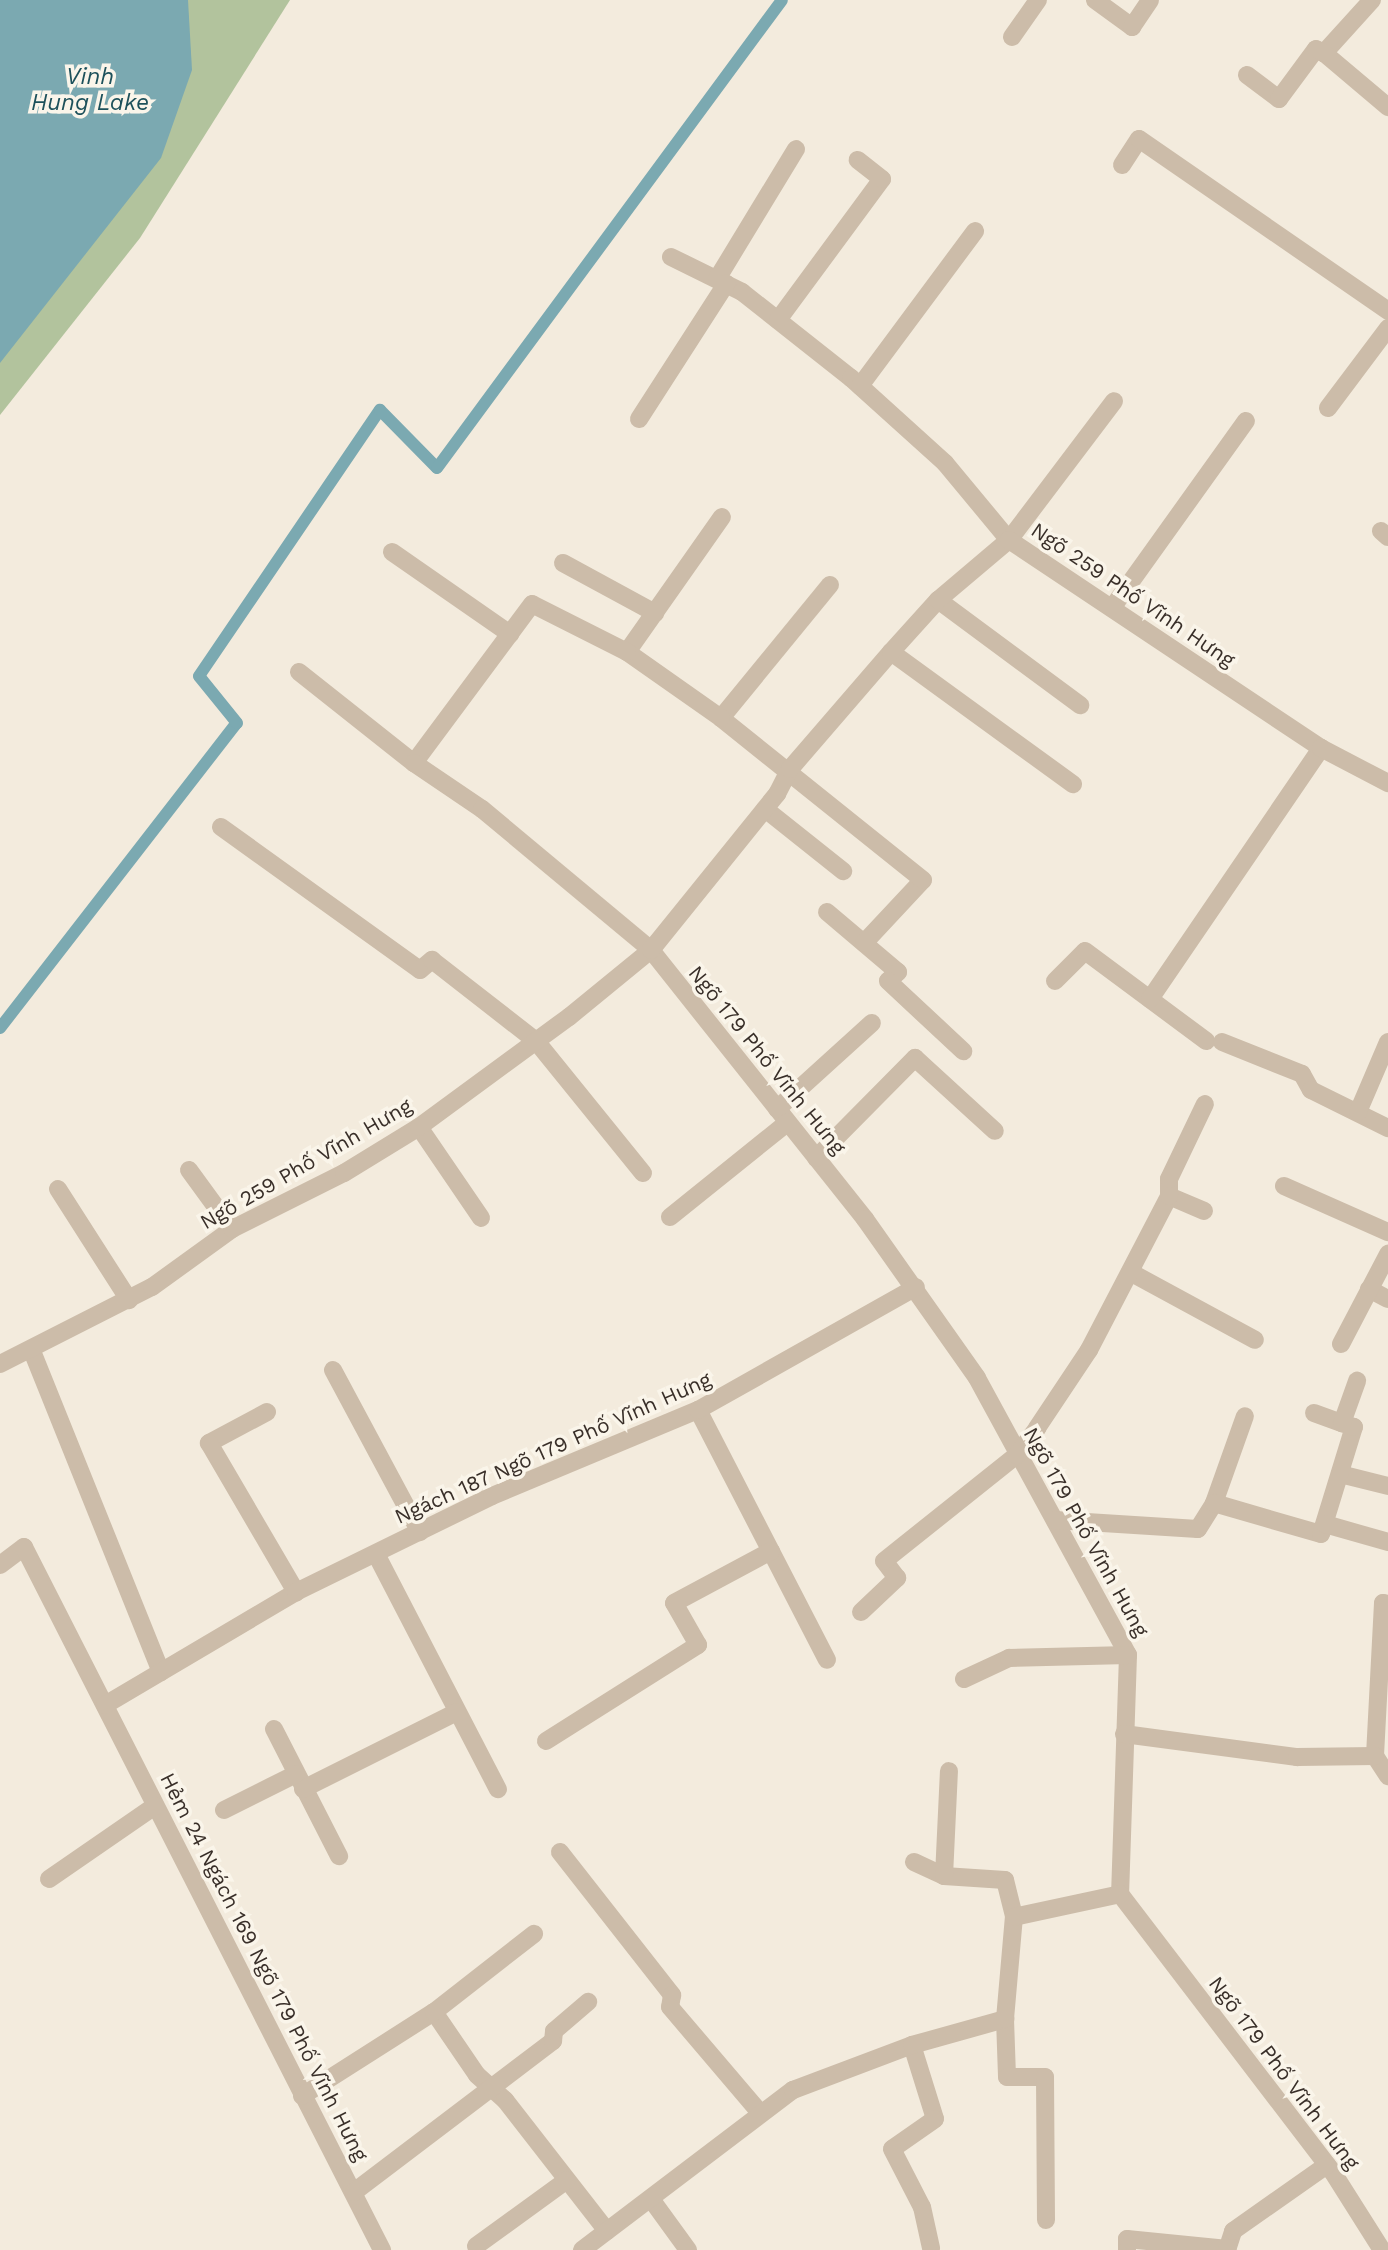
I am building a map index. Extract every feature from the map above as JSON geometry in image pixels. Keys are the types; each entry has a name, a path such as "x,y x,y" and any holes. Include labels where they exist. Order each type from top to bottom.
{"street":[{"path":"1012,37 1038,0"},
{"path":"1095,0 1132,27 1150,0"},
{"path":"1324,54 1372,0"},
{"path":"1247,75 1279,99 1315,49 1388,107"},
{"path":"1122,165 1139,139 1388,311"},
{"path":"639,419 722,281 796,149"},
{"path":"778,320 883,179 858,160"},
{"path":"860,386 975,232"},
{"path":"671,257 722,281 778,320 860,386 945,463 1009,540 1114,401"},
{"path":"1328,408 1388,328"},
{"path":"1112,608 1247,421"},
{"path":"627,652 722,517"},
{"name":"Ngõ 259 Phố Vĩnh Hưng","path":"0,1364 33,1351 129,1300 232,1229 419,1127 536,1041 651,950 765,809 790,769 891,652 937,600 1009,540 1321,748 1388,783"},
{"path":"392,552 510,634"},
{"path":"563,563 655,613"},
{"path":"721,718 830,585"},
{"path":"937,600 1080,705"},
{"path":"414,764 532,604 627,652 721,718 790,769 923,880 864,943"},
{"path":"891,652 1073,784"},
{"path":"299,672 414,764 482,809 651,950"},
{"path":"1150,999 1321,748"},
{"path":"765,809 844,871"},
{"path":"221,827 420,970 432,960 536,1041 643,1173"},
{"path":"827,912 898,972 888,981 962,1051"},
{"name":"Ngõ 179 Phố Vĩnh Hưng","path":"651,950 916,1287 1055,1520 1128,1655 1120,1894 1327,2165 1382,2250"},
{"path":"1055,981 1085,951 1150,999 1214,1041 1302,1074 1311,1090 1388,1128"},
{"path":"670,1217 782,1115 872,1023"},
{"path":"1357,1112 1388,1042"},
{"path":"816,1158 915,1058 995,1131"},
{"path":"861,1612 897,1578 884,1561 1017,1455 1089,1350 1169,1196 1169,1179 1205,1104"},
{"path":"419,1127 481,1218"},
{"path":"189,1170 232,1229"},
{"path":"1284,1186 1388,1232"},
{"path":"58,1189 129,1300"},
{"path":"1169,1196 1205,1211"},
{"path":"1341,1344 1388,1254"},
{"path":"1130,1272 1255,1340"},
{"name":"Ngách 187 Ngõ 179 Phố Vĩnh Hưng","path":"105,1705 296,1592 420,1532 698,1410 916,1287"},
{"path":"1369,1289 1388,1299"},
{"path":"33,1351 161,1672"},
{"path":"333,1370 420,1532"},
{"path":"1342,1423 1357,1381"},
{"path":"698,1410 827,1660"},
{"path":"267,1412 209,1443 296,1592"},
{"path":"1214,1503 1321,1534 1354,1427 1314,1413"},
{"path":"1055,1520 1198,1529 1214,1503 1245,1416"},
{"path":"1340,1474 1388,1486"},
{"path":"1325,1524 1388,1542"},
{"path":"0,1565 24,1547 105,1705"},
{"path":"546,1741 698,1645 674,1603 771,1551"},
{"path":"376,1554 498,1789"},
{"path":"1388,1604 1383,1603 1383,1715 1375,1756 1388,1776"},
{"path":"964,1679 1009,1658 1128,1655"},
{"name":"Hẻm 24 Ngách 169 Ngõ 179 Phố Vĩnh Hưng","path":"105,1705 382,2250"},
{"path":"224,1810 300,1782 457,1712"},
{"path":"274,1729 339,1856"},
{"path":"1124,1734 1297,1757 1375,1756"},
{"path":"944,1876 949,1771"},
{"path":"49,1879 155,1806"},
{"path":"560,1852 671,1995 670,2007 761,2115"},
{"path":"914,1862 944,1876 1006,1880 1014,1917 1005,2019 1007,2077 1045,2077 1046,2220"},
{"path":"1014,1917 1120,1894"},
{"path":"302,2096 434,2012 534,1934"},
{"path":"354,2192 553,2041 554,2031 589,2002"},
{"path":"434,2012 607,2231"},
{"path":"582,2250 793,2090 912,2045 1005,2019"},
{"path":"912,2045 935,2119 892,2149 922,2207 931,2248"},
{"path":"1127,2250 1127,2239 1227,2250 1233,2231 1327,2165"},
{"path":"476,2246 567,2180"},
{"path":"651,2199 688,2250"}],"green space":[{"name":"Vinh Hung Lake","path":"0,0 290,0 140,238 0,415"}],"water":[{"name":"Vinh Hung Lake","path":"0,0 188,0 192,70 161,158 0,363"}],"waterway":[{"path":"0,1028 237,723 199,676 380,410 437,468 782,0"}]}
